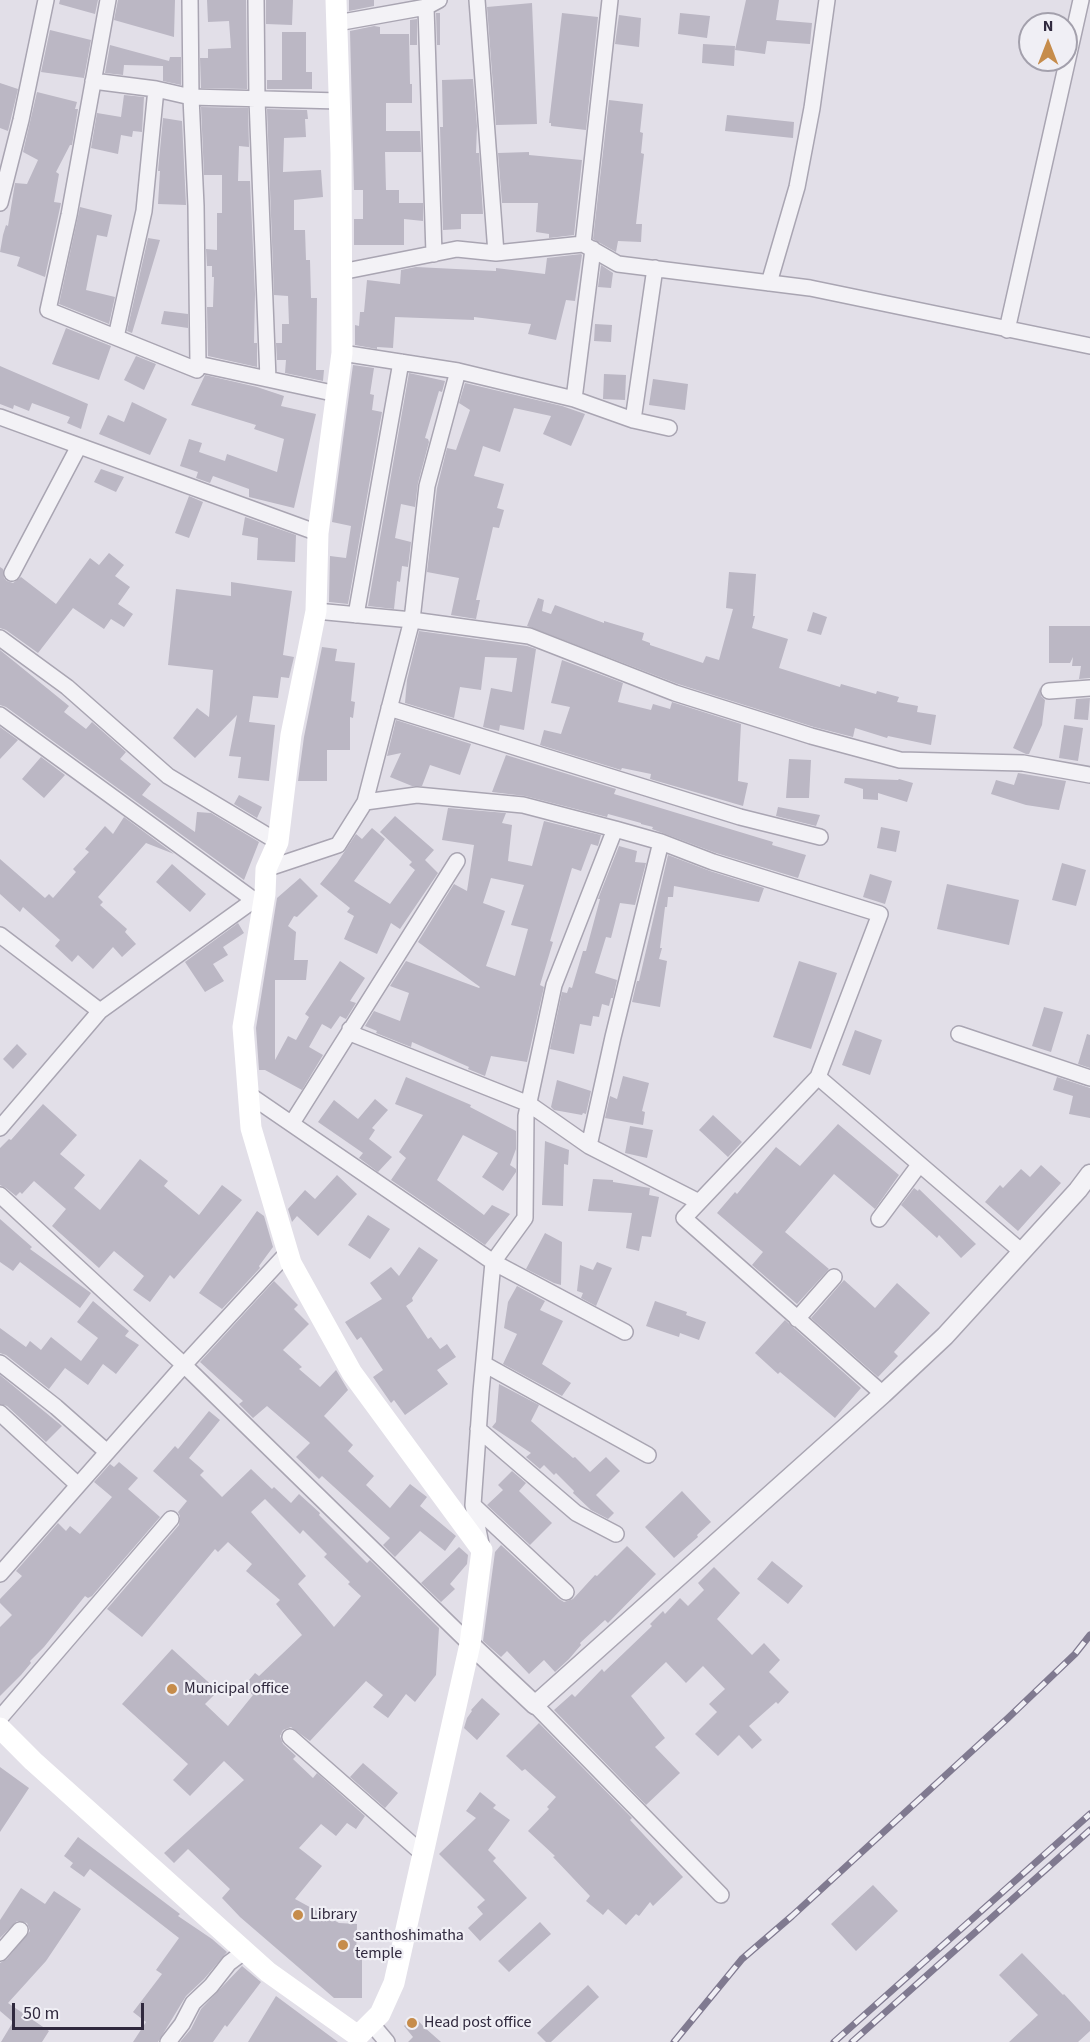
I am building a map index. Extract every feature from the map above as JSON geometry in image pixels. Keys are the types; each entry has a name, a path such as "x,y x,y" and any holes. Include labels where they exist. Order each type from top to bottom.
{"main road":[{"path":"0,1728 33,1761 268,1972 361,2034 380,2014 394,1983 470,1644 483,1550 352,1373 291,1263 251,1128 243,1027 259,897 266,869 278,842 291,735 316,611 318,533 342,353 341,153 336,0"}],"street":[{"path":"0,203 21,120 46,0"},
{"path":"108,0 69,215 48,310 197,370 196,206 191,97 190,0"},
{"path":"256,0 257,99 268,379"},
{"path":"477,0 496,253"},
{"path":"574,399 610,0"},
{"path":"769,283 797,187 812,108 826,0"},
{"path":"1007,330 1081,0"},
{"path":"337,23 432,4 434,254"},
{"path":"93,81 156,89 191,97 339,101"},
{"path":"116,338 144,211 156,89"},
{"path":"341,272 457,249 496,253 588,247 618,264 810,288 1090,346"},
{"path":"633,420 655,268"},
{"path":"342,353 458,371 574,399 633,420 669,428"},
{"path":"356,615 401,362"},
{"path":"198,364 337,394"},
{"path":"266,869 338,845 365,802 412,620 427,486 458,371"},
{"path":"0,417 318,533"},
{"path":"12,573 79,446"},
{"path":"316,611 412,620 529,636 675,693 811,736 900,760 1023,763 1090,775"},
{"path":"0,638 67,687 168,776 278,842"},
{"path":"1049,691 1090,688"},
{"path":"389,708 740,817 820,837"},
{"path":"0,715 259,897 100,1011 0,1128"},
{"path":"365,802 417,795 523,805 661,842 713,862 880,914 818,1077 684,1218 883,1394"},
{"path":"483,1550 473,1505 493,1262 525,1218 526,1116 554,985 615,829"},
{"path":"589,1146 661,842"},
{"path":"292,1123 457,861"},
{"path":"0,935 100,1011"},
{"path":"350,1029 355,1035 529,1104 589,1146 699,1202"},
{"path":"959,1034 1090,1078"},
{"path":"818,1077 1022,1252"},
{"path":"248,1094 493,1262 625,1332"},
{"path":"879,1219 919,1165"},
{"path":"535,1705 945,1336 1090,1174"},
{"path":"0,1195 184,1365 535,1705 721,1895"},
{"path":"0,1574 184,1365 288,1252"},
{"path":"797,1319 834,1277"},
{"path":"0,1363 56,1407 107,1452"},
{"path":"484,1364 648,1455"},
{"path":"0,1413 78,1485"},
{"path":"478,1429 576,1513 616,1534"},
{"path":"473,1505 566,1592"},
{"path":"0,1718 171,1519"},
{"path":"290,1737 423,1854"},
{"path":"0,1953 20,1930"},
{"path":"168,2042 182,2024 193,2003 211,1986 229,1963 241,1954 250,1955"},
{"path":"361,2034 387,2042"}],"building":[{"path":"60,0 98,0 95,14 59,4"},
{"path":"118,0 175,0 174,37 114,20"},
{"path":"207,0 246,0 247,89 201,88 200,58 208,58 208,49 231,48 229,21 208,22"},
{"path":"266,0 293,0 292,25 266,24"},
{"path":"349,0 374,0 374,6 349,11"},
{"path":"746,0 779,0 776,20 812,23 810,44 767,41 765,54 735,50"},
{"path":"532,3 537,124 496,125 487,7"},
{"path":"436,13 440,13 440,45 437,45"},
{"path":"562,13 598,17 586,130 551,126 549,123"},
{"path":"680,13 710,16 707,38 678,34"},
{"path":"619,15 641,18 639,47 615,44"},
{"path":"417,19 417,45 410,45 410,20"},
{"path":"380,27 380,34 409,34 412,103 386,103 386,131 420,131 421,152 385,152 386,190 399,190 399,203 423,203 423,221 404,219 404,245 354,245 354,219 363,219 363,190 354,190 350,31"},
{"path":"50,30 91,40 84,78 41,72"},
{"path":"282,32 306,32 306,72 312,72 312,89 267,89 267,80 282,80"},
{"path":"703,44 735,46 734,66 702,63"},
{"path":"110,45 169,61 170,57 181,57 181,85 163,81 163,66 124,65 123,75 105,73"},
{"path":"473,79 477,126 476,153 479,153 483,214 461,214 461,229 443,230 440,127 443,127 442,80"},
{"path":"0,83 18,89 8,131 0,128"},
{"path":"37,92 77,102 75,109 78,109 72,145 56,172 59,174 54,202 61,203 45,277 17,266 20,257 0,252 6,225 8,226 15,183 27,184 38,160 23,152"},
{"path":"124,95 144,97 142,132 133,131 132,137 121,135 118,154 91,148 97,113 121,117"},
{"path":"609,100 643,104 640,132 643,133 641,153 644,154 636,224 642,224 641,242 618,241 616,252 593,239"},
{"path":"201,107 248,108 249,147 239,146 238,181 250,181 255,294 254,343 257,343 257,367 208,356 207,307 213,307 214,277 212,277 212,266 207,266 206,249 217,250 217,213 222,213 222,175 204,175"},
{"path":"267,109 307,110 306,137 284,138 283,172 321,170 323,197 294,200 294,230 305,230 306,260 310,260 311,298 317,298 316,370 324,370 323,381 285,373 286,360 277,360 276,343 282,343 282,324 289,324 288,296 274,295"},
{"path":"727,115 794,122 793,138 725,131"},
{"path":"163,118 182,121 186,205 158,204 160,171 158,171"},
{"path":"529,152 529,155 582,160 574,235 549,238 549,234 536,232 538,203 502,203 498,153"},
{"path":"80,207 112,215 107,237 97,235 86,290 115,297 109,324 59,304"},
{"path":"148,238 160,240 132,333 127,331"},
{"path":"581,254 575,301 566,300 556,340 528,334 531,324 474,317 474,320 395,317 393,348 377,347 377,349 355,345 355,325 359,326 360,312 364,312 367,280 400,284 401,270 416,267 496,271 496,268 545,274 547,258"},
{"path":"601,265 613,273 611,288 598,287"},
{"path":"164,311 188,314 188,328 161,324"},
{"path":"595,324 612,325 611,342 594,341"},
{"path":"66,328 111,346 99,380 52,364"},
{"path":"136,356 156,364 144,390 124,380"},
{"path":"353,365 374,368 370,394 374,395 372,410 382,412 348,604 329,602 330,556 346,558 351,526 332,522"},
{"path":"0,366 88,404 81,429 67,423 70,417 32,403 29,411 14,405 13,409 0,404"},
{"path":"409,373 445,381 442,392 439,391 425,438 429,442 418,483 415,507 401,504 395,538 411,542 408,567 402,566 400,582 397,581 394,609 368,606"},
{"path":"604,374 626,375 625,400 603,399"},
{"path":"205,375 284,396 281,406 316,414 294,508 249,497 249,489 213,476 210,483 196,478 198,472 180,466 189,439 202,443 199,452 225,461 227,454 277,472 284,439 254,429 256,425 191,405"},
{"path":"653,379 688,384 685,410 649,405"},
{"path":"465,383 562,406 585,414 571,446 543,434 551,416 514,408 500,452 483,446 474,476 504,484 497,508 504,510 499,528 493,527 476,600 480,600 476,619 451,615 459,578 427,572 437,488 447,448 456,450 470,410 459,403"},
{"path":"132,402 167,419 150,455 99,434 108,415 124,422"},
{"path":"101,469 124,477 116,492 94,482"},
{"path":"189,496 203,502 189,538 175,533"},
{"path":"245,517 296,535 295,562 257,560 258,538 242,535"},
{"path":"109,553 124,565 115,576 130,587 118,604 133,614 124,627 111,619 104,629 73,608 38,653 0,628 0,567 7,581 13,583 21,577 56,604 90,558 99,565"},
{"path":"729,572 756,574 753,616 755,616 752,628 788,639 779,668 840,687 841,684 876,694 877,691 899,697 897,702 918,706 917,712 936,715 931,745 888,736 887,738 855,728 853,737 814,727 678,684 527,626 538,598 544,600 542,611 551,614 555,605 604,623 604,621 644,633 642,640 650,645 703,663 706,656 719,660 733,609 726,608"},
{"path":"231,582 292,591 283,655 294,657 289,678 281,677 278,698 253,696 249,722 275,725 269,781 238,778 241,757 229,756 237,715 195,758 173,738 197,708 209,717 213,670 168,665 176,589 231,596"},
{"path":"813,612 827,617 821,635 807,631"},
{"path":"1049,626 1090,626 1090,678 1079,679 1081,666 1072,666 1073,657 1070,663 1049,663"},
{"path":"419,631 536,649 524,730 500,725 499,731 483,727 491,688 512,692 517,658 485,657 481,690 460,687 454,718 405,703 407,680"},
{"path":"322,647 337,649 335,661 355,663 351,701 355,702 353,718 350,717 350,750 327,750 327,781 298,781 304,737"},
{"path":"0,650 69,706 64,712 86,729 92,722 126,752 120,759 151,784 142,795 195,832 197,812 211,813 259,842 244,880 6,707 0,705"},
{"path":"562,660 623,683 618,702 651,710 653,704 670,709 672,702 741,724 738,781 748,783 743,806 650,779 651,774 622,768 621,770 540,745 544,730 561,734 570,707 551,703"},
{"path":"1040,688 1041,696 1045,700 1042,725 1029,754 1026,754 1013,748"},
{"path":"1090,698 1088,720 1074,719 1076,699"},
{"path":"396,720 471,744 460,775 430,765 422,786 412,786 390,777 401,753 387,756"},
{"path":"1064,725 1083,728 1078,761 1059,758"},
{"path":"0,727 18,740 0,759"},
{"path":"506,755 616,789 614,794 773,842 772,845 806,855 798,878 716,853 641,823 608,814 607,817 525,796 492,792"},
{"path":"41,757 65,775 44,798 22,779"},
{"path":"789,759 811,760 809,798 786,798"},
{"path":"1018,773 1066,781 1059,810 1026,805 991,794 996,780 1014,785"},
{"path":"845,778 899,779 913,783 907,802 878,793 878,800 863,799 863,789 844,783"},
{"path":"239,795 262,807 257,818 234,804"},
{"path":"778,807 820,815 816,826 776,816"},
{"path":"448,808 506,813 502,823 512,825 508,861 532,866 544,821 601,835 598,846 591,844 581,871 572,868 550,941 553,942 540,985 544,987 527,1062 491,1056 485,1076 412,1042 411,1047 365,1026 374,1011 400,1021 409,993 390,986 406,961 480,987 418,942 454,884 467,891 474,845 442,840","holes":["491,878 524,885 511,925 528,929 515,976 486,966 505,911 483,903"]},
{"path":"395,816 434,850 425,860 438,873 400,929 391,923 377,954 344,939 354,916 347,912 350,908 320,884 356,834 362,839 372,828 385,839 354,881 390,904 415,870 409,865 412,862 380,832"},
{"path":"124,817 174,854 146,843 98,897 103,902 100,905 127,929 125,932 136,944 122,957 113,947 93,969 78,955 72,962 55,946 60,940 23,907 20,912 0,894 0,859 45,898 49,894 53,898 76,872 73,869 89,852 85,849 105,826 113,834"},
{"path":"881,827 900,831 896,852 877,848"},
{"path":"619,846 637,851 635,862 646,863 635,905 620,903 611,938 606,937 595,973 617,980 613,998 609,1006 602,1004 599,1017 593,1016 591,1026 580,1024 574,1054 550,1049 562,992 567,993 569,987 572,988 583,951 586,951 600,899 598,899"},
{"path":"668,855 764,888 759,902 674,886 673,897 668,897 667,907 665,907 660,948 662,948 659,959 667,961 660,1007 632,1002 637,981 639,981"},
{"path":"1062,863 1086,870 1076,906 1052,900"},
{"path":"172,864 206,894 190,912 156,882"},
{"path":"870,874 892,881 885,904 863,897"},
{"path":"300,878 318,896 297,917 294,916 288,926 296,932 294,960 308,960 306,980 275,980 275,1060 288,1036 296,1040 309,1017 305,1014 340,961 365,978 350,1001 356,1003 346,1019 340,1016 331,1029 322,1024 309,1047 323,1055 302,1090 265,1070 259,1070 256,1028 277,898"},
{"path":"947,884 1019,900 1009,945 937,929"},
{"path":"238,923 244,933 223,947 228,955 213,964 224,981 205,992 185,962"},
{"path":"799,961 837,973 811,1049 773,1037"},
{"path":"1044,1007 1063,1012 1051,1052 1032,1046"},
{"path":"855,1030 882,1040 870,1075 842,1065"},
{"path":"1087,1034 1090,1035 1090,1068 1078,1064"},
{"path":"17,1044 27,1054 13,1069 3,1059"},
{"path":"623,1076 649,1083 642,1111 645,1112 643,1125 605,1118 610,1096 617,1099"},
{"path":"406,1077 471,1105 470,1107 516,1131 516,1149 510,1165 516,1169 516,1172 503,1191 482,1177 498,1153 463,1135 437,1180 484,1215 492,1205 510,1214 485,1245 391,1180 406,1158 399,1152 423,1115 395,1104"},
{"path":"1057,1077 1090,1088 1090,1118 1069,1114 1073,1096 1053,1090"},
{"path":"557,1080 591,1091 586,1114 554,1110 551,1107"},
{"path":"375,1099 388,1110 372,1128 375,1130 369,1139 392,1157 378,1172 359,1158 363,1153 318,1122 334,1100 358,1119"},
{"path":"43,1104 77,1135 60,1154 85,1175 74,1188 100,1210 140,1159 168,1181 164,1186 199,1215 222,1185 242,1200 174,1279 170,1275 150,1302 133,1290 144,1276 114,1251 99,1268 52,1226 66,1209 34,1181 22,1194 20,1192 16,1196 0,1185 0,1148 9,1139 11,1140"},
{"path":"713,1115 742,1142 728,1157 699,1130"},
{"path":"838,1124 899,1175 875,1209 834,1174 785,1232 829,1269 797,1304 752,1265 763,1252 717,1213 735,1192 737,1194 776,1147 800,1166"},
{"path":"630,1126 653,1130 647,1158 625,1153"},
{"path":"545,1141 569,1150 568,1165 564,1164 563,1206 542,1205"},
{"path":"1041,1165 1061,1183 1018,1231 985,1202 1000,1185 1003,1188 1021,1169 1030,1177"},
{"path":"337,1175 357,1194 318,1236 297,1216 292,1222 288,1209 305,1190 315,1199"},
{"path":"593,1179 613,1180 613,1182 650,1188 649,1195 659,1197 651,1237 642,1236 639,1251 626,1248 632,1213 588,1211"},
{"path":"914,1188 918,1191 919,1189 976,1244 961,1258 939,1235 937,1238 901,1205"},
{"path":"257,1211 264,1216 273,1247 259,1266 260,1268 222,1309 199,1293"},
{"path":"368,1215 390,1229 370,1259 348,1245"},
{"path":"0,1219 32,1247 30,1249 91,1293 80,1308 20,1262 13,1271 0,1262"},
{"path":"545,1233 562,1242 561,1285 526,1269"},
{"path":"419,1247 438,1260 412,1298 413,1301 406,1306 428,1339 431,1337 440,1349 447,1344 456,1357 437,1370 448,1384 405,1415 394,1400 391,1403 373,1377 383,1370 361,1337 357,1340 345,1322 382,1299 370,1283 391,1267 399,1276"},
{"path":"597,1262 612,1268 596,1306 581,1298 583,1293 577,1291 580,1265 593,1270"},
{"path":"844,1280 875,1308 897,1283 930,1313 894,1352 898,1356 878,1377 811,1318"},
{"path":"274,1281 298,1305 294,1309 309,1324 283,1350 302,1367 299,1369 320,1387 336,1370 348,1390 324,1416 353,1445 348,1451 374,1476 366,1485 390,1508 410,1484 427,1497 420,1506 456,1536 445,1551 420,1531 395,1557 383,1545 390,1538 322,1476 319,1479 296,1457 310,1443 267,1406 253,1418 239,1404 243,1401 200,1362"},
{"path":"517,1286 545,1301 540,1310 563,1321 542,1364 571,1383 562,1396 503,1364 517,1334 504,1328 508,1302"},
{"path":"93,1301 129,1331 125,1336 139,1345 116,1374 103,1364 88,1385 65,1368 49,1389 6,1355 0,1353 0,1328 26,1347 30,1341 41,1350 51,1337 81,1361 98,1338 77,1322"},
{"path":"655,1301 687,1312 686,1315 706,1322 699,1340 680,1333 679,1337 646,1326"},
{"path":"785,1320 861,1388 835,1418 755,1353"},
{"path":"0,1375 62,1426 46,1442 7,1406 0,1404"},
{"path":"499,1384 539,1405 531,1421 590,1472 606,1457 620,1471 596,1495 614,1513 608,1519 591,1510 556,1473 554,1475 544,1465 540,1469 526,1457 531,1453 492,1427 496,1422"},
{"path":"209,1411 220,1420 189,1458 204,1471 200,1475 222,1497 251,1469 291,1503 299,1494 367,1563 370,1560 439,1628 436,1675 415,1702 406,1694 388,1718 373,1707 383,1695 366,1681 310,1741 291,1727 283,1730 280,1736 283,1744 296,1756 293,1759 313,1778 317,1773 365,1816 356,1829 347,1823 336,1836 321,1824 299,1848 322,1866 295,1899 339,1923 357,1924 356,1957 362,1957 362,1998 334,1998 240,1917 222,1898 230,1889 188,1849 174,1863 164,1853 244,1780 224,1761 190,1796 173,1780 188,1764 122,1704 172,1649 218,1691 205,1704 228,1726 253,1695 243,1687 255,1673 259,1676 302,1635 276,1604 280,1600 246,1571 252,1564 228,1542 218,1552 215,1549 142,1637 107,1609 179,1525 178,1512 187,1501 153,1471 175,1446 178,1449","holes":["265,1499 300,1534 303,1530 327,1554 324,1557 361,1596 334,1627 298,1584 306,1576 251,1512"]},
{"path":"119,1462 138,1478 128,1489 160,1517 92,1596 88,1598 85,1596 30,1661 31,1663 21,1675 0,1696 0,1627 12,1615 0,1603 0,1599 22,1576 16,1571 58,1523 66,1531 70,1526 80,1534 112,1497 94,1482 110,1464 114,1467"},
{"path":"512,1471 526,1483 519,1491 552,1523 530,1545 487,1505 503,1490 498,1485"},
{"path":"682,1491 711,1522 674,1558 645,1527"},
{"path":"501,1545 564,1602 573,1599 627,1546 656,1574 608,1623 605,1620 580,1643 581,1645 569,1659 555,1672 544,1660 529,1674 507,1651 501,1657 483,1641 495,1552"},
{"path":"459,1547 468,1555 467,1564 450,1584 455,1589 441,1602 421,1583"},
{"path":"772,1561 803,1586 788,1604 757,1579"},
{"path":"714,1567 740,1593 717,1619 752,1655 764,1643 780,1660 769,1672 789,1692 778,1704 776,1702 749,1726 762,1740 752,1749 739,1735 718,1756 695,1734 717,1712 709,1704 725,1689 703,1666 686,1683 666,1662 631,1696 665,1738 655,1747 680,1773 646,1805 554,1710 572,1694 575,1697 602,1669 604,1672 652,1626 650,1624 663,1611 665,1614 680,1598 688,1606 704,1590 698,1583"},
{"path":"482,1698 500,1714 477,1740 464,1728 471,1710"},
{"path":"539,1723 632,1818 630,1820 683,1877 653,1906 650,1902 639,1916 636,1914 626,1925 608,1909 603,1915 586,1901 590,1896 553,1857 555,1856 528,1831 549,1809 547,1807 556,1797 525,1769 522,1771 506,1756"},
{"path":"363,1763 398,1793 385,1808 350,1777"},
{"path":"0,1767 29,1788 0,1832"},
{"path":"480,1792 496,1805 493,1808 510,1820 488,1850 496,1858 493,1861 527,1898 480,1941 468,1928 483,1914 477,1907 485,1900 439,1854 476,1818 466,1811"},
{"path":"78,1837 227,1952 186,1996 158,2042 133,2042 146,2022 133,2012 162,1974 156,1970 179,1938 90,1869 84,1877 70,1867 73,1863 64,1856"},
{"path":"873,1885 898,1911 856,1951 831,1924"},
{"path":"21,1888 45,1904 54,1891 81,1909 46,1961 8,2003 49,2031 42,2042 1,2042 13,2022 0,2011 0,1963 7,1959 30,1931 27,1923 17,1921 0,1938 0,1920"},
{"path":"540,1922 551,1934 509,1972 498,1961"},
{"path":"1022,1953 1090,2022 1090,2031 1078,2042 1009,2042 1038,2015 999,1975"},
{"path":"242,1966 261,1982 227,2027 225,2025 213,2042 180,2042 191,2029 201,2009"},
{"path":"588,1985 599,1997 551,2042 546,2042 537,2033"},
{"path":"276,1996 338,2042 248,2042"},
{"path":"414,2016 441,2042 408,2042 413,2037 404,2026"}],"railway":[{"path":"674,2042 742,1959 1008,1718 1075,1654 1090,1635"},
{"path":"834,2042 1090,1814"},
{"path":"852,2042 1090,1830"}],"place":[{"name":"Municipal office","path":"172,1689"},
{"name":"Library","path":"298,1915"},
{"name":"santhoshimatha temple","path":"343,1945"},
{"name":"Head post office","path":"412,2023"}]}
